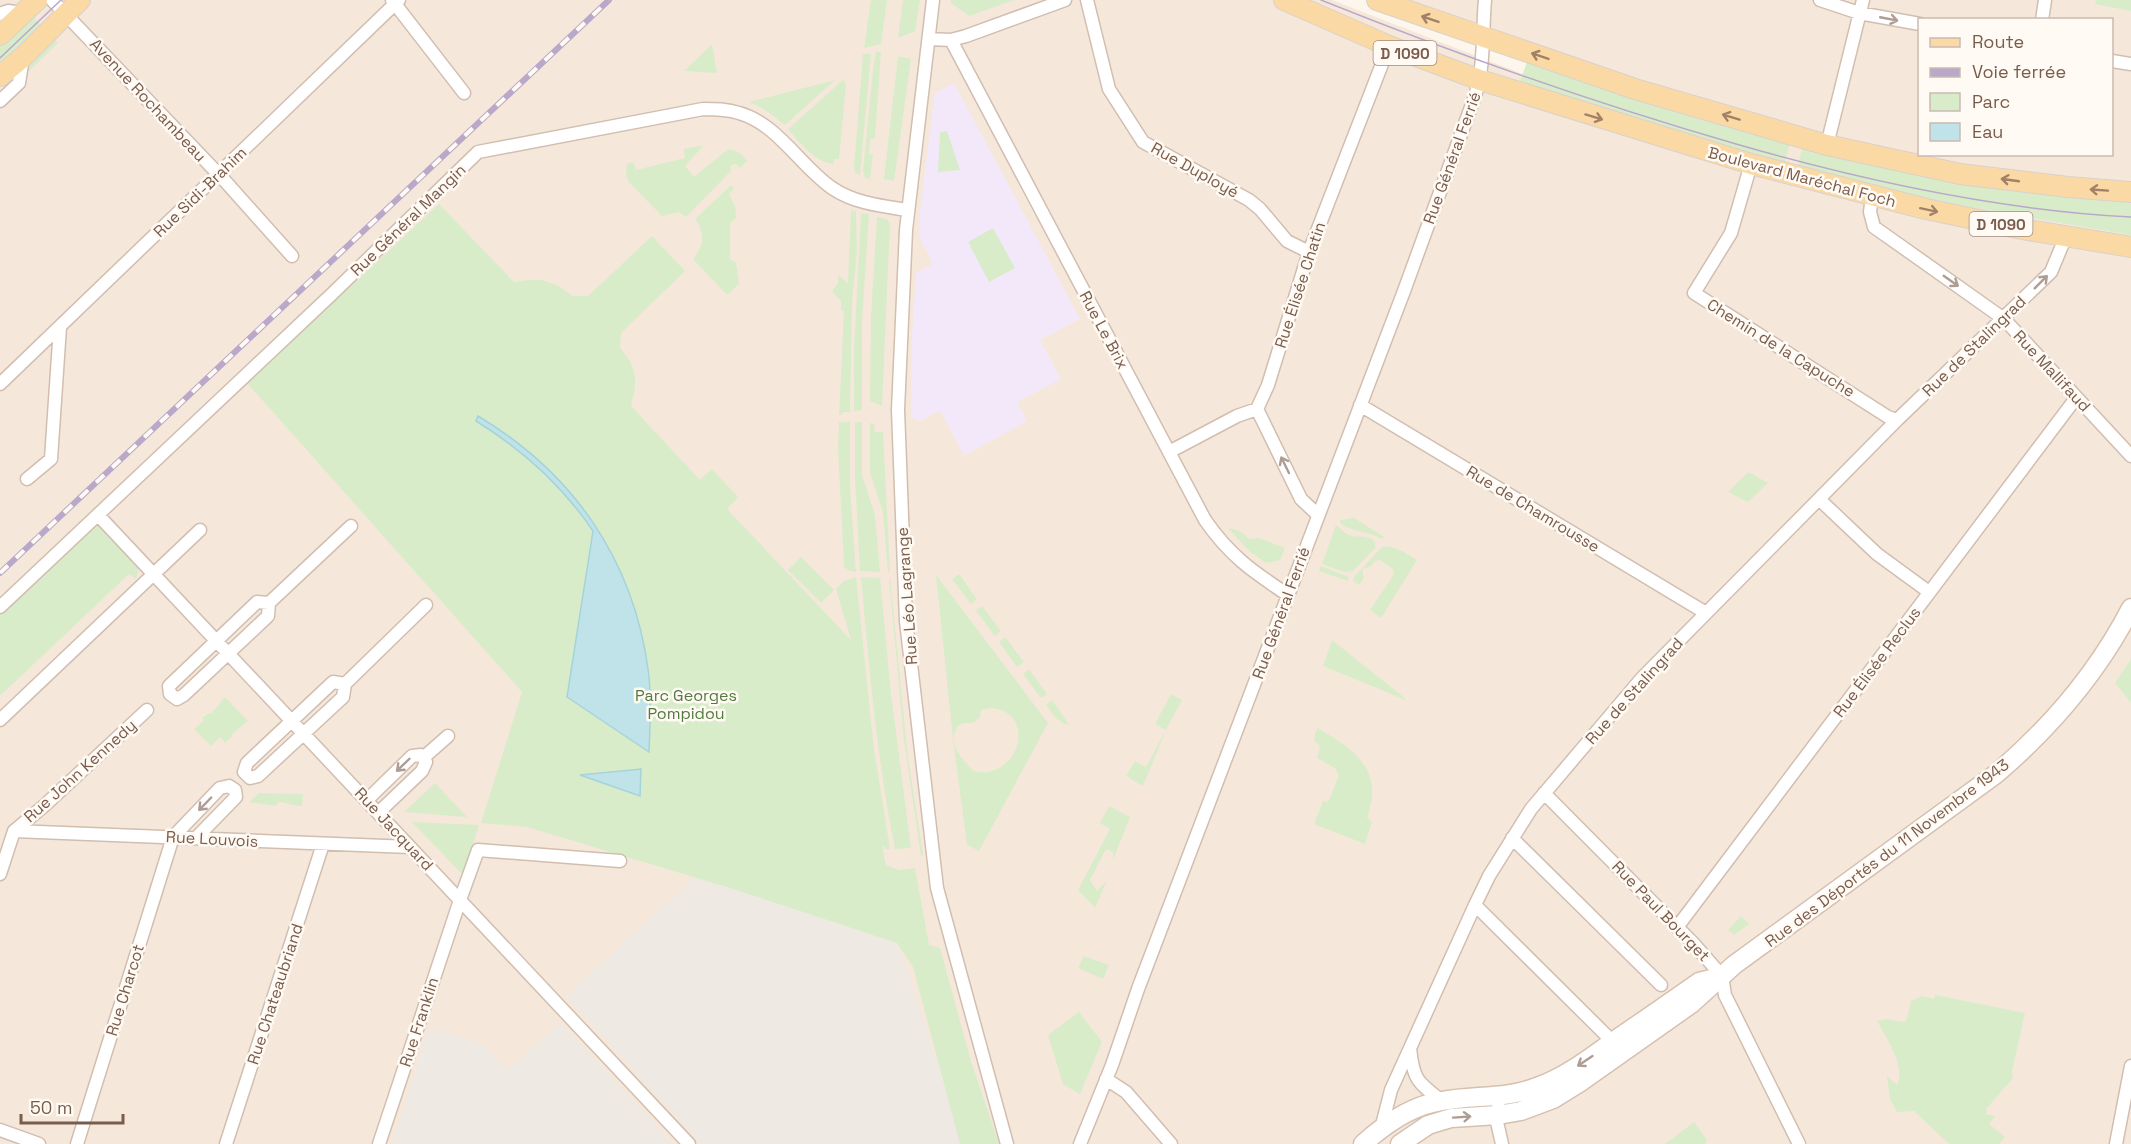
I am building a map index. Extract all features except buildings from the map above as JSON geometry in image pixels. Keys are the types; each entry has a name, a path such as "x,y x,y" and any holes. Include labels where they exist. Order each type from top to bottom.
{"main road":[{"path":"0,35 37,0"},
{"name":"Boulevard Maréchal Foch","path":"1284,0 1389,46 1480,81 1751,164 1872,197 2018,228 2131,247"},
{"name":"D 1090","path":"1377,0 1635,89 1827,145 1960,174 2068,188 2131,192"},
{"path":"0,76 23,57 66,4"}],"street":[{"name":"Rue Léo Lagrange","path":"933,0 907,210 898,410 909,644 937,888 1007,1144"},
{"path":"929,39 951,40 1065,0"},
{"name":"Rue Duployé","path":"1087,0 1109,89 1143,142 1249,200 1260,209 1287,241 1309,252"},
{"path":"1480,81 1485,0"},
{"path":"1820,0 1859,13 1918,24"},
{"path":"1827,145 1863,0"},
{"path":"2042,18 2045,0"},
{"path":"395,1 464,93"},
{"name":"Rue Sidi-Brahim","path":"0,384 395,1"},
{"name":"Avenue Rochambeau","path":"66,4 292,256"},
{"path":"0,14 8,11 22,14"},
{"name":"Rue Le Brix","path":"951,40 1204,520 1216,537 1245,567 1288,595"},
{"name":"Rue Élisée Chatin","path":"1257,409 1268,385 1309,252 1389,46"},
{"path":"0,101 20,83 23,57"},
{"path":"2113,61 2131,64"},
{"name":"Rue Général Ferrié","path":"1080,1144 1435,206 1480,81"},
{"name":"Rue Général Mangin","path":"0,607 333,293 477,152 703,109 720,109 739,112 755,119 769,129 822,180 842,194 873,205 907,210"},
{"name":"Chemin de la Capuche","path":"1751,164 1731,233 1694,293 1888,417 1897,420"},
{"name":"Rue Mallifaud","path":"1872,197 1870,212 1874,227 2004,319 2131,456"},
{"name":"Rue de Stalingrad","path":"1375,1144 1383,1126 1391,1090 1475,904 1512,838 1544,793 1642,678 1897,420 2051,272 2066,236"},
{"path":"27,479 51,459 60,327"},
{"name":"Rue Élisée Reclus","path":"1678,926 2076,398"},
{"name":"Rue de Chamrousse","path":"1360,405 1706,613"},
{"path":"1169,452 1237,416 1257,409 1301,500 1318,515"},
{"path":"1820,500 1877,554 1929,592"},
{"name":"Rue Jacquard","path":"98,515 689,1144"},
{"path":"269,603 257,602 169,686 170,694 177,699 184,695 268,616 269,603 351,526"},
{"path":"0,720 200,530"},
{"path":"345,684 333,682 247,763 244,772 250,778 258,776 305,733 343,697 345,684 426,605"},
{"name":"Rue des Déportés du 11 Novembre 1943","path":"1722,976 1699,982 1564,1075 1540,1087 1520,1093 1442,1101 1416,1109 1383,1126 1399,1144 1428,1125 1451,1118 1521,1111 1542,1103 1581,1081 1691,1004 1722,976 1734,965 1996,774 2082,685 2103,656 2131,608"},
{"name":"Rue John Kennedy","path":"14,831 147,710"},
{"path":"423,758 448,736"},
{"path":"367,800 412,756 421,755 426,762 422,771 378,813"},
{"path":"173,837 220,788 229,786 235,790 236,797 196,838"},
{"name":"Rue Paul Bourget","path":"1544,793 1678,926 1722,976 1725,995 1799,1144"},
{"path":"0,874 14,831"},
{"name":"Rue Louvois","path":"14,831 410,847"},
{"name":"Rue Charcot","path":"77,1144 173,837"},
{"path":"1512,838 1661,985"},
{"name":"Rue Chateaubriand","path":"226,1144 323,844"},
{"name":"Rue Franklin","path":"379,1144 478,850 620,861"},
{"path":"1475,904 1613,1042"},
{"path":"1410,1046 1412,1070 1418,1080 1442,1101"},
{"path":"2116,1144 2131,1066"},
{"path":"1106,1079 1126,1092 1171,1144"},
{"path":"1499,1096 1497,1122 1502,1144"},
{"path":"1363,1144 1383,1126"},
{"path":"0,1130 39,1144"}],"shaded area":[{"path":"0,0 1332,0 1528,76 1729,138 1369,0 2131,0 2131,1144 0,1144"},
{"path":"954,83 1080,319 1040,340 1061,379 1017,402 1027,421 964,456 940,410 918,422 911,418 916,273 933,264 920,239 920,211 935,93"},
{"path":"695,877 898,943 964,1144 701,1144 566,996"},
{"path":"560,1022 673,1144 392,1144 429,1029 440,1030 484,1045 508,1071"}],"green space":[{"path":"871,0 887,0 881,44 864,48"},
{"path":"903,0 920,0 915,31 898,38"},
{"path":"951,0 1014,0 969,16 951,3"},
{"path":"2096,0 2131,0 2131,11 2095,4"},
{"path":"31,14 41,25 0,64 0,44"},
{"path":"54,38 58,43 26,74 26,65"},
{"path":"712,44 717,73 684,71"},
{"path":"876,52 881,52 875,138 870,139 869,154 873,155 870,179 865,178 863,171"},
{"path":"863,54 871,54 860,175 855,173 854,167"},
{"path":"898,56 911,59 894,181 884,179"},
{"path":"1527,62 1790,142 1784,165 1519,84"},
{"path":"835,80 785,125 764,109 749,102"},
{"path":"843,80 846,84 839,159 835,159 833,164 814,156 788,129"},
{"path":"947,131 960,170 938,172 940,132"},
{"path":"704,145 685,166 694,177 727,150 736,151 747,161 740,168 736,164 731,165 731,171 686,217 679,212 662,216 628,181 627,164 633,162 636,170 685,158 684,149"},
{"path":"1803,146 2131,199 2131,235 1921,197 1797,169"},
{"path":"731,185 734,189 729,194 735,206 736,218 730,223 730,259 736,263 739,284 727,295 693,259 700,249 702,239 701,229 695,219"},
{"name":"Parc Georges Pompidou","path":"439,204 514,282 542,280 559,286 572,296 588,296 652,236 685,271 621,333 620,347 631,363 635,376 631,406 700,480 712,469 738,497 727,509 851,640 836,589 844,581 856,577 874,749 890,849 882,845 886,865 899,870 915,868 929,945 940,948 971,1061 999,1144 960,1144 913,967 897,943 727,887 527,827 481,823 522,692 247,383"},
{"path":"851,210 856,211 857,251 852,302 850,412 842,412 842,415 839,414 844,311 841,310 841,301 832,291 838,283 838,275 848,283"},
{"path":"861,213 869,214 862,321 862,410 854,411 854,350"},
{"path":"877,217 886,219 890,223 882,406 870,401 871,316"},
{"path":"993,228 1015,268 989,282 968,242"},
{"path":"839,422 850,422 850,487 856,572 844,567 838,448"},
{"path":"855,422 862,422 862,475 875,515 880,572 860,571 855,478"},
{"path":"870,423 874,424 875,432 883,432 890,572 888,572 883,512 870,473"},
{"path":"1748,472 1768,483 1748,502 1728,492"},
{"path":"1354,518 1384,537 1382,539 1350,529 1340,523 1340,520"},
{"path":"99,523 139,568 136,579 129,574 0,696 0,615"},
{"path":"1336,525 1349,535 1370,538 1375,543 1375,548 1353,571 1345,572 1322,564"},
{"path":"1230,528 1242,532 1249,539 1259,538 1285,548 1280,560 1266,563 1249,551"},
{"path":"1389,546 1417,560 1381,618 1370,610 1394,574 1393,569 1380,560 1375,561 1371,566 1362,569 1364,578 1359,585 1353,581 1354,577 1382,547"},
{"path":"801,557 834,590 821,603 788,570"},
{"path":"1321,566 1349,577 1348,581 1319,571"},
{"path":"959,574 977,599 971,604 952,579"},
{"path":"936,575 1048,723 979,851 967,845 953,739","holes":["989,708 1003,711 1018,727 1019,738 1016,749 1010,759 1000,767 986,772 974,771 964,761 954,743 956,730 960,724 975,722 980,717 981,710"]},
{"path":"861,577 880,578 891,694 911,848 895,849 874,714"},
{"path":"889,578 908,758 923,854 921,856 904,740"},
{"path":"982,606 1001,631 995,636 976,611"},
{"path":"1005,637 1024,662 1017,667 999,642"},
{"path":"1332,640 1406,699 1406,700 1323,666"},
{"path":"2131,659 2131,703 2115,683"},
{"path":"1029,669 1047,694 1041,698 1023,674"},
{"path":"1171,694 1182,700 1166,730 1155,724"},
{"path":"225,697 248,721 225,743 220,737 211,746 194,729 204,720 202,718 211,714"},
{"path":"1052,700 1069,724 1064,724 1054,716 1046,705"},
{"path":"1317,728 1354,753 1369,774 1372,801 1367,817 1372,822 1365,844 1314,824 1323,801 1328,802 1339,776 1335,768 1317,758 1320,746 1314,740"},
{"path":"1166,730 1143,786 1126,776 1135,761 1146,767"},
{"path":"435,783 467,817 404,812"},
{"path":"259,793 303,794 302,806 279,802 275,806 249,802"},
{"path":"1109,806 1130,817 1113,860 1113,852 1106,849 1090,880 1097,891 1107,880 1095,908 1078,890 1110,829 1100,823"},
{"path":"412,822 479,825 463,875"},
{"path":"1741,916 1749,924 1734,935 1728,930"},
{"path":"1084,956 1109,965 1103,979 1078,968"},
{"path":"1935,995 2025,1013 2012,1072 2013,1078 1987,1108 1986,1114 1995,1116 1989,1124 2005,1137 1999,1144 1949,1144 1914,1111 1897,1112 1890,1099 1887,1076 1897,1085 1899,1070 1894,1052 1877,1021 1887,1019 1906,1022 1911,1001 1922,996 1934,999"},
{"path":"1079,1012 1102,1042 1080,1094 1063,1084 1048,1035"},
{"path":"1694,1122 1707,1140 1705,1144 1665,1144"}],"water":[{"path":"478,416 543,464 570,492 593,523 613,556 628,591 640,629 648,669 649,752 567,697 593,531 555,484 526,456 476,421"},
{"path":"641,769 640,796 580,775"}],"tram line":[{"path":"0,58 61,0"},
{"path":"1321,0 1475,59 1578,95 1784,157 1882,182 1981,201 2131,217"}],"railway":[{"path":"0,573 609,0"}]}
